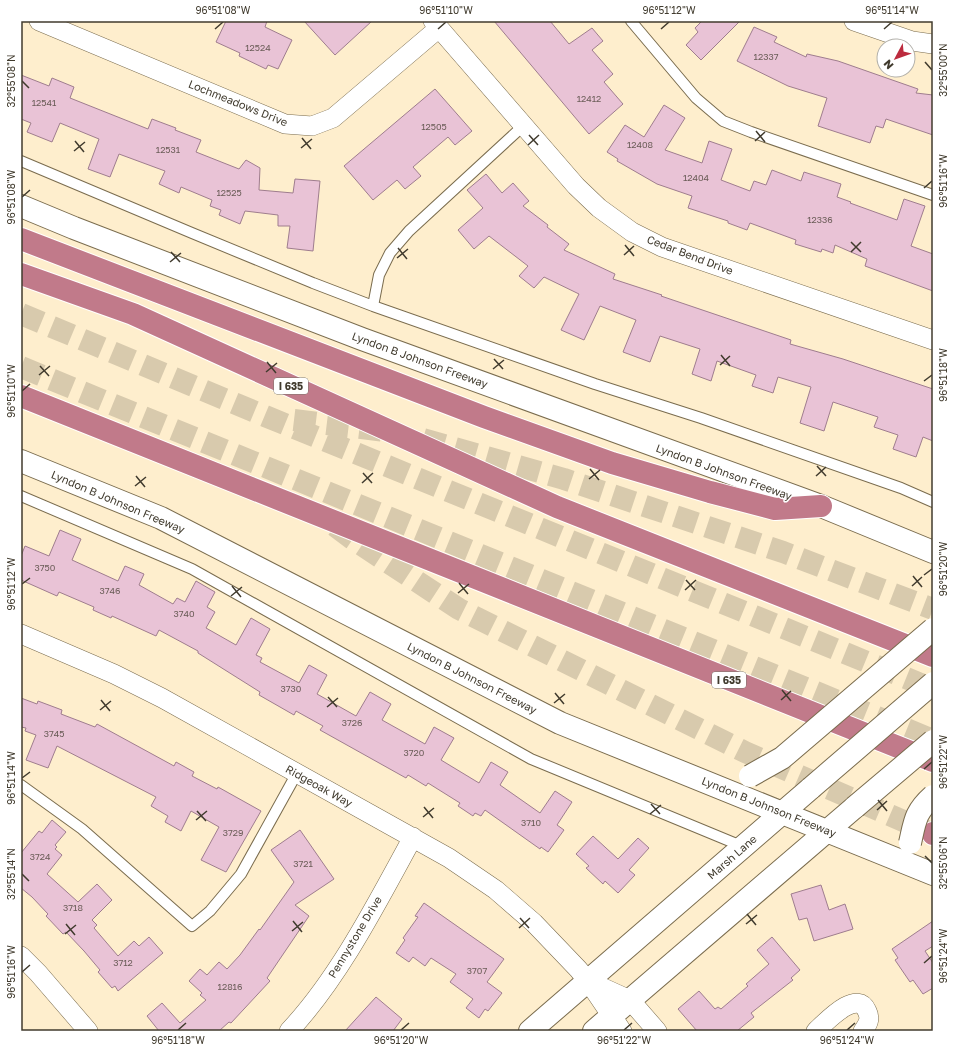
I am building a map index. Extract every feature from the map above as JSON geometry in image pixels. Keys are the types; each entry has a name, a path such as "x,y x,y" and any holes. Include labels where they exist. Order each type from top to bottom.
{"highway":[{"path":"21,238 477,414 612,463 710,492 775,509 821,506"},
{"name":"I 635","path":"21,274 133,314 557,507 933,656"},
{"name":"I 635","path":"21,396 933,761"}],"main road":[{"name":"Lyndon B Johnson Freeway","path":"21,206 74,228 377,344 821,506 933,552"},
{"name":"Lyndon B Johnson Freeway","path":"21,461 161,518 560,723 929,872"},
{"path":"713,784 750,776 782,758 933,629"},
{"name":"Marsh Lane","path":"530,1031 933,683"},
{"path":"594,1031 617,1023 630,1000 933,741"},
{"path":"929,872 910,843 917,814 933,796"}],"street":[{"name":"Lochmeadows Drive","path":"39,21 285,124 312,126 334,118 436,24"},
{"path":"854,21 912,41 933,44"},
{"name":"Cedar Bend Drive","path":"436,24 576,186 599,208 632,232 662,247 933,340"},
{"name":"Ridgeoak Way","path":"21,634 114,674 162,698 449,858 496,890 534,923 588,981 617,1023"},
{"name":"Pennystone Drive","path":"289,1031 317,998 352,945 413,837"},
{"path":"21,956 38,973 88,1031"},
{"name":"Ridgeoak Way","path":"588,981 630,1000 657,1031"},
{"path":"816,1031 844,1007 852,1003 866,1007 869,1015 869,1022 864,1031"}],"lane":[{"path":"631,21 696,98 723,121 758,135 933,196"},
{"path":"374,306 379,275 390,253 409,231 524,126"},
{"path":"21,161 192,233 374,306 595,384 701,418 901,488 933,502"},
{"path":"21,496 192,569 531,759 744,847"},
{"path":"21,784 82,829 192,926 210,911 241,874 297,773"}],"building":[{"path":"226,21 267,21 265,27 292,40 278,69 268,65 266,69 239,56 240,53 216,42"},
{"path":"304,21 372,21 335,55"},
{"path":"494,21 550,21 569,44 592,28 603,41 592,50 613,74 604,82 623,104 589,134"},
{"path":"702,21 740,21 701,60 686,45 698,32 695,28"},
{"path":"754,27 777,37 774,42 806,57 807,54 838,61 876,74 876,78 887,78 918,89 916,93 933,95 933,135 886,119 883,128 876,126 870,143 818,126 827,98 788,86 737,61"},
{"path":"21,75 49,86 52,78 74,87 70,98 148,129 152,119 176,128 175,130 201,140 196,152 239,169 246,160 260,168 259,190 293,193 295,179 320,181 313,251 287,248 290,226 278,226 278,215 245,211 240,224 219,215 221,210 210,206 212,200 181,187 179,193 159,184 165,171 119,154 110,177 88,169 99,139 60,123 52,142 27,132 31,123 21,119"},
{"path":"435,89 472,131 455,145 448,137 413,167 421,176 405,189 397,180 373,200 344,166"},
{"path":"664,105 685,118 665,150 702,163 709,141 732,149 721,180 750,191 754,181 766,185 772,170 801,181 804,172 841,184 837,197 897,220 904,199 925,206 911,246 933,254 933,291 865,266 867,259 835,245 833,253 822,249 821,252 795,244 796,240 750,223 747,230 728,223 728,221 688,208 692,196 657,184 617,161 618,159 607,152 625,125 644,137"},
{"path":"486,174 502,193 513,183 529,201 523,206 548,225 547,227 569,244 564,250 615,274 613,279 791,340 790,344 843,359 933,389 933,441 923,437 916,457 893,449 898,435 874,427 878,417 833,402 824,431 800,423 811,387 778,377 773,393 752,386 756,375 717,361 711,381 692,374 700,349 660,336 650,362 623,352 636,320 600,306 584,340 561,330 579,294 544,277 534,288 519,276 528,266 489,236 474,249 458,230 483,208 467,190"},
{"path":"60,530 81,539 72,560 118,581 125,566 144,574 139,585 173,604 177,598 185,602 196,581 215,592 207,607 215,612 206,628 236,645 251,618 270,629 256,655 262,658 260,662 299,683 309,665 327,675 317,694 356,716 370,692 391,704 382,720 425,744 434,727 454,738 441,760 479,783 491,762 508,772 500,785 540,813 555,791 572,802 557,825 564,830 548,852 541,847 540,849 485,810 481,816 475,813 473,816 458,806 460,803 428,783 426,786 408,775 406,778 320,730 323,726 296,711 294,715 259,695 260,692 198,653 198,651 159,630 156,636 112,616 111,618 93,610 94,607 59,592 57,596 21,580 21,556 25,546 49,556"},
{"path":"21,698 37,704 38,701 62,710 61,714 95,727 97,724 174,766 176,762 194,772 192,776 217,789 218,787 261,811 226,872 201,860 219,827 191,811 181,831 165,822 168,816 151,806 156,797 57,746 48,768 26,760 36,735 25,731 26,728 21,727"},
{"path":"52,820 66,832 55,845 57,847 55,849 62,855 47,874 78,902 97,884 112,900 92,920 97,925 94,928 118,956 134,941 139,946 149,937 163,953 118,991 115,986 112,988 98,972 100,970 84,951 66,932 63,934 46,916 48,914 21,888 21,853 39,831 42,833"},
{"path":"300,830 334,879 295,905 309,916 267,978 270,981 231,1023 229,1022 219,1031 159,1031 147,1016 162,1003 180,1023 206,1000 200,995 202,993 189,981 200,969 207,975 219,962 227,969 240,955 259,929 260,930 294,882 271,850"},
{"path":"593,836 618,859 638,838 649,848 629,870 635,875 618,893 605,881 603,884 586,868 589,866 576,854"},
{"path":"821,885 829,910 845,904 853,929 814,941 807,918 799,920 791,894"},
{"path":"424,903 504,959 487,982 502,993 488,1011 485,1009 479,1018 466,1008 473,999 450,982 456,974 431,958 425,966 413,957 409,962 396,953 405,940 403,938 418,917 415,916"},
{"path":"933,921 933,946 925,951 933,963 933,988 923,994 913,980 910,982 895,960 898,958 892,949"},
{"path":"772,937 800,970 791,978 793,980 751,1013 754,1017 737,1031 697,1031 678,1009 699,991 715,1009 718,1007 721,1009 748,986 746,984 769,964 757,950"},
{"path":"376,997 402,1019 393,1031 345,1031"}],"tunnel":[{"path":"21,314 265,416 933,689"},
{"path":"21,367 933,740"},
{"path":"294,420 385,431"},
{"path":"423,439 564,479 783,552 933,609"},
{"path":"335,526 459,609 745,752 931,833"}]}
